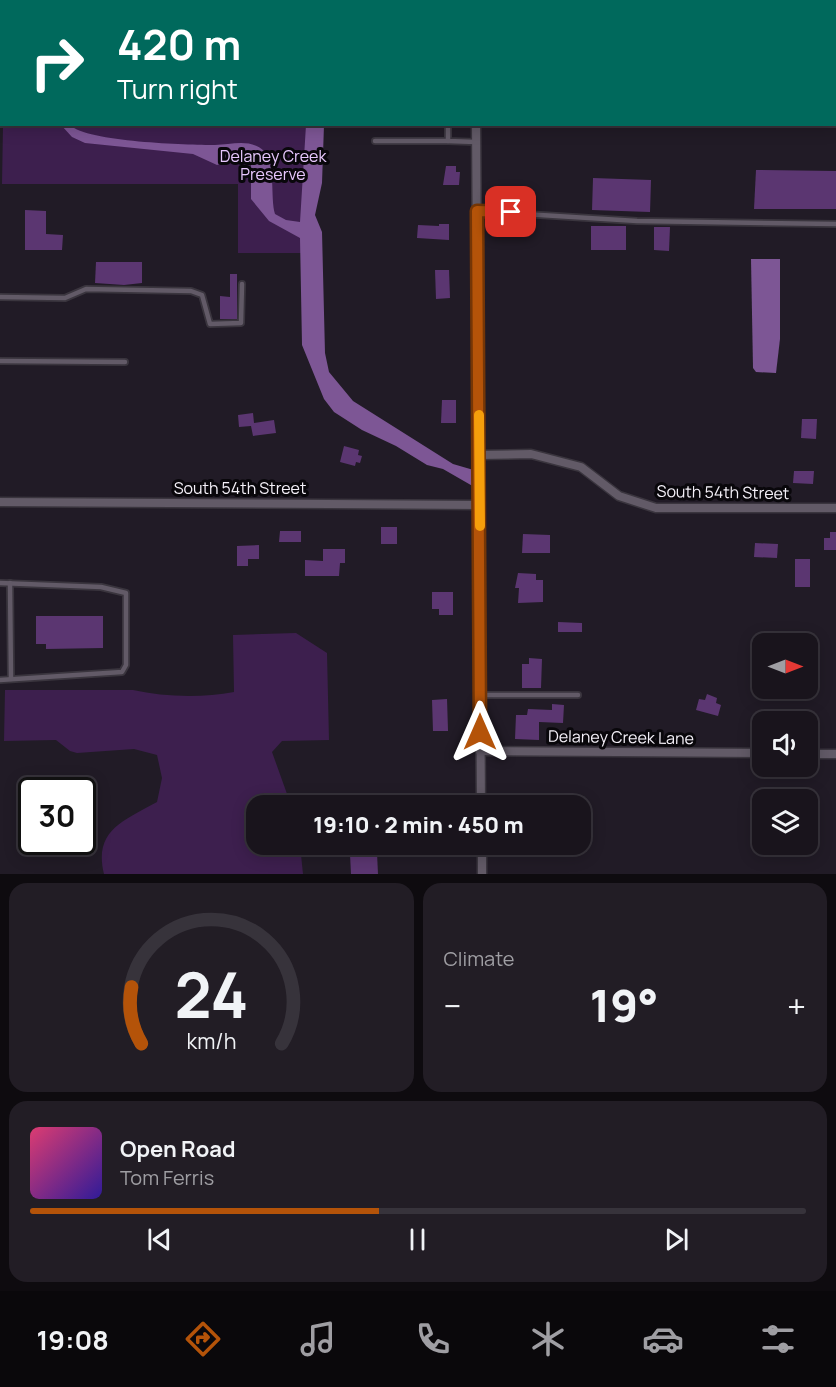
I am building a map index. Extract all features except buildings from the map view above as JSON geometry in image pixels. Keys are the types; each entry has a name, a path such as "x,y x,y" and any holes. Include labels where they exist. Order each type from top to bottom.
{"street":[{"path":"476,126 481,795"},
{"name":"South 54th Street","path":"479,455 531,454 581,468 620,496 656,508 836,508"},
{"name":"South 54th Street","path":"0,502 480,505"},
{"name":"Delaney Creek Lane","path":"480,751 752,753"},
{"path":"818,754 836,754"},
{"path":"482,855 482,874"}],"lane":[{"path":"448,126 448,141"},
{"path":"375,141 476,142"},
{"path":"477,211 637,221 836,224"},
{"path":"0,297 65,298 86,289 191,291 202,295 210,324 241,323 242,284"},
{"path":"0,361 125,362"},
{"path":"0,583 101,586 126,593 126,665 123,672 0,680"},
{"path":"10,583 11,680"},
{"path":"480,695 578,695"}],"green space":[{"name":"Delaney Creek Preserve","path":"3,126 314,126 314,253 238,253 238,184 2,184"},
{"path":"296,633 327,653 329,740 282,741 272,752 287,795 246,795 246,855 301,855 303,874 104,874 102,859 107,837 123,821 157,802 162,778 157,755 134,749 77,753 70,751 56,740 4,741 5,690 133,690 183,696 234,692 233,635"}],"shaded area":[{"path":"62,126 72,126 80,131 116,139 202,145 247,143 259,147 268,156 270,163 275,214 286,220 300,222 306,126 324,126 322,183 315,215 322,232 325,353 329,372 353,401 453,464 477,471 476,488 443,469 427,465 396,446 362,430 334,412 324,399 302,345 300,238 269,221 251,199 251,161 244,158 217,165 193,154 85,143 72,137"},
{"path":"751,259 780,259 780,339 776,373 756,372 753,368"}],"slow traffic":[{"path":"479,415 480,526"}],"route":[{"path":"480,732 477,211 511,212"}]}
